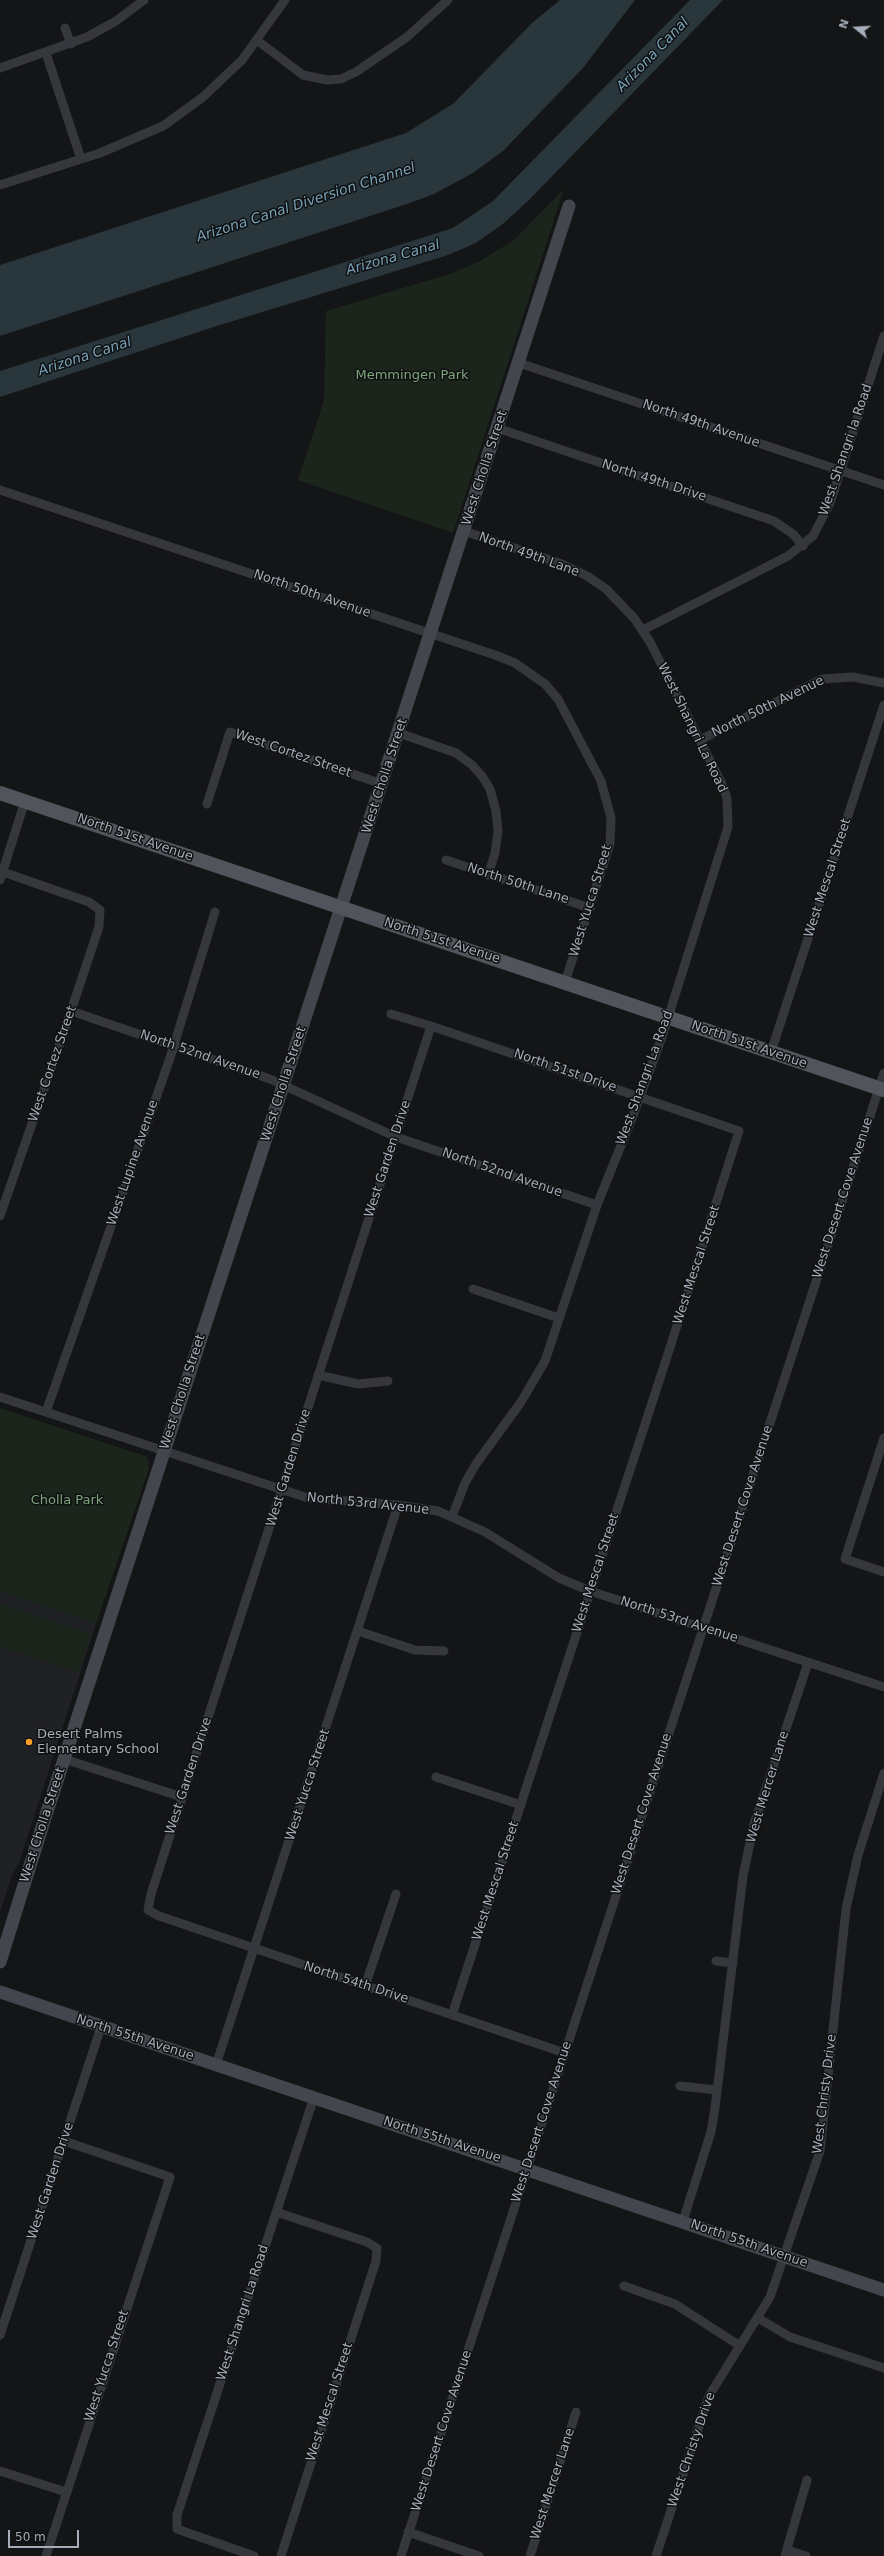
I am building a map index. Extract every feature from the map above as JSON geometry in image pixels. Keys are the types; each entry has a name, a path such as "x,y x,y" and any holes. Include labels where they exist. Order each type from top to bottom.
{"main road":[{"name":"North 51st Avenue","path":"0,793 882,1090"}],"street":[{"path":"0,68 71,44 110,25 144,0"},
{"path":"0,185 81,159 140,137 182,114 220,82 258,41 285,0"},
{"path":"258,41 303,75 327,80 341,79 375,60 407,37 448,0"},
{"path":"65,28 71,44"},
{"path":"46,52 81,159"},
{"name":"West Cholla Street","path":"0,1962 64,1759 399,733 569,206"},
{"name":"West Shangri la Road","path":"643,630 788,556 803,546 813,536 822,521 840,471 884,336"},
{"name":"North 49th Avenue","path":"519,363 884,486"},
{"name":"North 49th Drive","path":"498,428 774,521 793,534 803,546"},
{"name":"North 50th Avenue","path":"0,490 515,663 532,674 558,699 585,751"},
{"name":"North 49th Lane","path":"464,531 562,564 587,576 620,603 643,630"},
{"name":"West Shangri La Road","path":"452,1517 465,1483 476,1464 521,1402 545,1361 597,1205 640,1097 668,1018 728,826 727,798 700,740 643,630"},
{"name":"North 50th Avenue","path":"700,740 822,679 853,677 884,683"},
{"name":"West Mescal Street","path":"771,1052 884,705"},
{"name":"West Cortez Street","path":"207,804 230,732 382,784"},
{"path":"399,733 456,753 472,765 482,776 490,789 498,831 495,853 488,875"},
{"name":"West Yucca Street","path":"565,982 610,844 611,818 601,781 585,751"},
{"path":"1,876 25,801"},
{"name":"North 50th Lane","path":"446,860 590,908"},
{"name":"West Cortez Street","path":"0,1216 71,1011 98,927 100,910 89,902 1,876"},
{"name":"West Lupine Avenue","path":"46,1412 174,1046 215,912"},
{"name":"North 52nd Avenue","path":"71,1011 284,1084 396,1138 597,1205"},
{"name":"North 51st Drive","path":"391,1014 431,1026 739,1131"},
{"name":"West Garden Drive","path":"148,1910 151,1894 182,1797 431,1026"},
{"name":"West Desert Cove Avenue","path":"401,2556 703,1627 882,1090 884,1073"},
{"name":"West Mescal Street","path":"452,2015 739,1131"},
{"path":"473,1289 559,1318"},
{"path":"318,1375 358,1384 388,1381"},
{"name":"North 53rd Avenue","path":"0,1397 282,1491 308,1498 334,1502 398,1504 438,1511 485,1532 559,1578 590,1591 703,1627 884,1688"},
{"path":"884,1438 844,1559 884,1572"},
{"name":"West Yucca Street","path":"216,2065 398,1504"},
{"path":"358,1631 415,1650 444,1651"},
{"name":"West Mercer Lane","path":"683,2221 711,2132 743,1876 754,1824 808,1663"},
{"path":"64,1759 182,1797"},
{"name":"West Christy Drive","path":"656,2556 707,2402 770,2296 820,2151 846,1909 858,1855 884,1773"},
{"path":"436,1777 520,1805"},
{"path":"365,1986 396,1894"},
{"name":"North 54th Drive","path":"148,1910 159,1916 254,1949 565,2052"},
{"path":"716,1961 733,1963"},
{"name":"North 55th Avenue","path":"0,1992 101,2027 527,2168 884,2290"},
{"name":"West Garden Drive","path":"0,2335 101,2027"},
{"path":"680,2086 717,2090"},
{"name":"West Shangri La Road","path":"254,2556 177,2529 177,2515 314,2097"},
{"name":"West Yucca Street","path":"46,2556 170,2177 64,2141"},
{"name":"West Mescal Street","path":"276,2212 368,2242 377,2248 376,2261 281,2556"},
{"path":"624,2286 674,2304 740,2346"},
{"path":"758,2318 790,2337 884,2368"},
{"name":"West Mercer Lane","path":"530,2556 576,2412"},
{"path":"0,2471 66,2492"},
{"path":"806,2556 786,2553 807,2480"},
{"path":"408,2532 479,2556"}],"shaded area":[{"name":"Desert Palms Elementary School","path":"0,1592 96,1624 20,1860 10,1881 0,1912"}],"green space":[{"name":"Memmingen Park","path":"564,189 453,533 298,480 324,400 326,311 453,273 480,261 514,240"},
{"name":"Cholla Park","path":"0,1408 145,1456 148,1459 149,1468 96,1624 0,1592"},
{"path":"0,1604 91,1633 78,1672 0,1647"}],"water":[{"name":"Arizona Canal Diversion Channel","path":"560,0 635,0 583,68 503,151 473,173 434,194 410,203 0,336 0,265 406,133 454,103 532,23"},
{"name":"Arizona Canal","path":"690,0 723,0 529,200 504,223 476,243 448,255 220,325 0,397 0,371 453,228 493,201"}],"place":[{"name":"Desert Palms Elementary School","path":"29,1742"}]}
